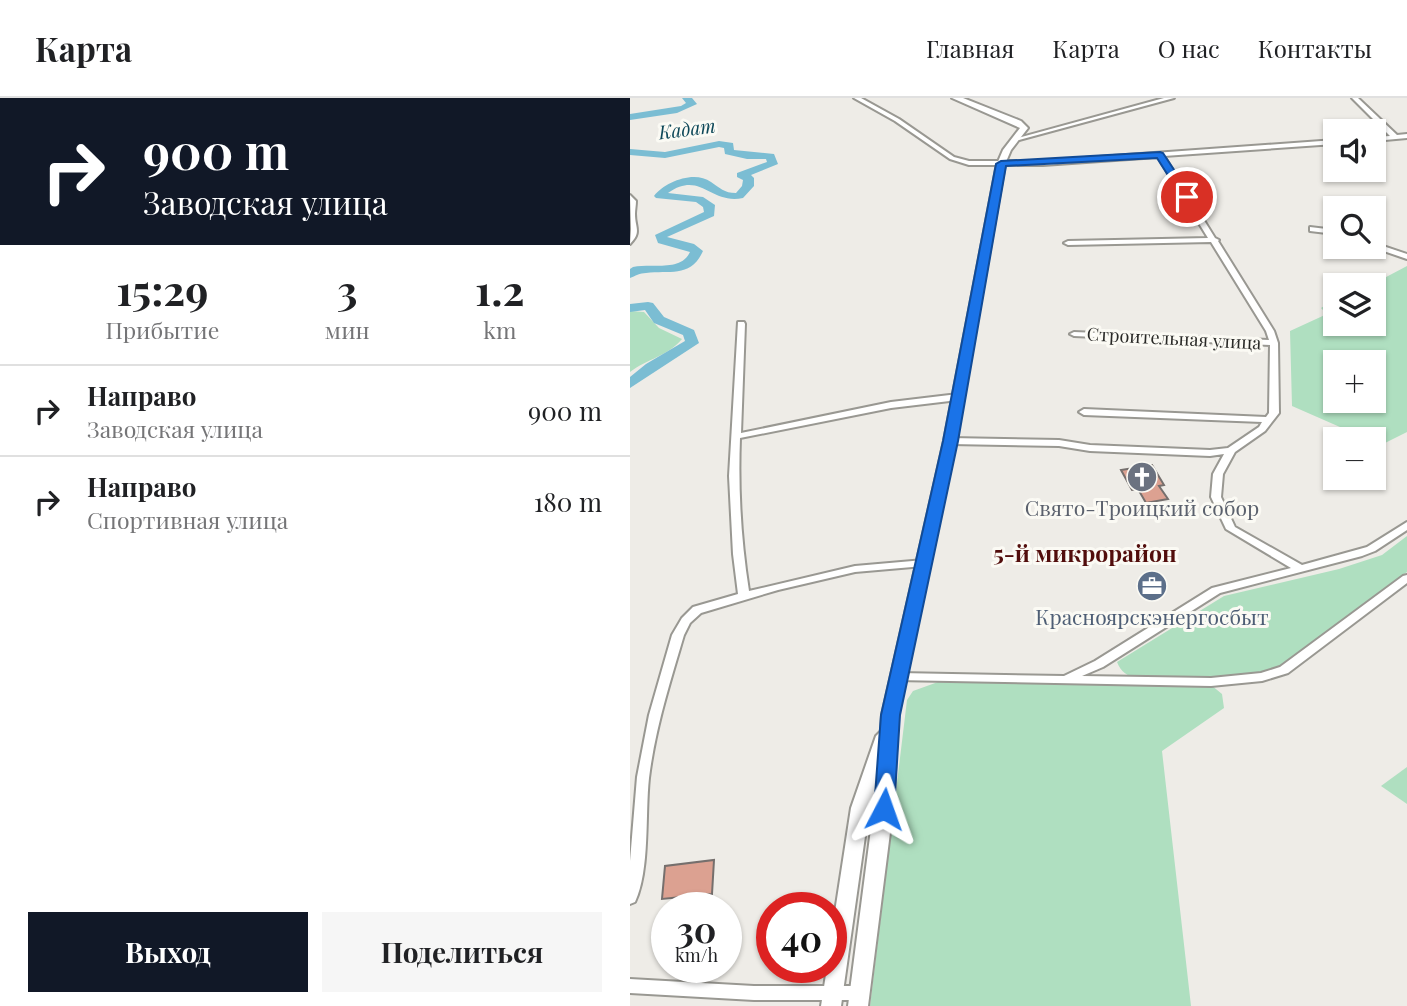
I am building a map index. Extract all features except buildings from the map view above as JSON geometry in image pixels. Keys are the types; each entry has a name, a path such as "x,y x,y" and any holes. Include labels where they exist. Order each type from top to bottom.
{"street":[{"path":"857,98 897,120 952,158 969,163 1001,164 1160,155 1323,143"},
{"path":"957,98 1018,122 1020,133"},
{"path":"832,1000 860,808 900,677 950,441 1001,164 1007,150 1020,133 1045,130 1171,98"},
{"path":"1355,98 1395,137"},
{"path":"1020,133 1045,130"},
{"path":"1386,138 1407,136"},
{"path":"950,441 1059,443 1210,453 1231,450 1262,429 1270,420 1275,407 1274,343 1270,331 1160,155"},
{"path":"630,197 635,229 630,242"},
{"path":"1314,229 1323,230"},
{"path":"1068,243 1215,240"},
{"path":"1386,249 1407,257"},
{"path":"741,324 737,371 738,436 734,475 744,595"},
{"name":"Строительная улица","path":"1074,334 1274,343"},
{"path":"738,436 891,405 958,397"},
{"path":"1083,412 1270,420"},
{"path":"1231,450 1218,474 1216,497 1231,529 1300,568"},
{"path":"1065,679 1110,657 1216,590 1371,549 1407,525"},
{"path":"630,898 636,873 643,777 654,715 678,635 686,621 696,610 744,595 855,569 924,563"},
{"path":"900,677 1240,680 1284,670 1407,578"},
{"path":"1110,657 1113,671 1127,680"},
{"path":"630,986 859,1000 884,809 890,715"}],"green space":[{"path":"1407,266 1407,432 1386,442 1386,427 1340,427 1292,406 1290,331 1323,316 1323,336 1386,336 1386,277"},
{"path":"630,311 644,312 659,328 682,339 670,350 630,372"},
{"path":"1407,536 1407,572 1280,667 1253,675 1213,679 1137,678 1125,673 1117,662 1224,596 1339,569 1382,555"},
{"path":"938,682 1211,685 1222,694 1224,708 1162,751 1191,1006 870,1006 907,700 913,691"},
{"path":"1407,767 1407,804 1381,786"}],"waterway":[{"name":"Кадат","path":"630,117 684,108 692,104 687,98"},
{"name":"Кадат","path":"630,152 665,155 719,144 729,145 729,152 747,156 770,156 773,164 741,175 749,178 748,186 744,192 732,197 718,193 706,183 700,182 681,183 664,191 660,196 699,199 709,205 710,214 661,235 662,240 697,251 693,261 677,268 638,270 630,274"},
{"name":"Кадат","path":"630,308 648,306 659,320 689,333 692,343 651,367 630,384"}],"place":[{"name":"Свято-Троицкий собор","path":"1142,477"},
{"name":"Красноярскэнергосбыт","path":"1152,586"}],"district":[{"name":"5-й микрорайон","path":"1085,554"}],"route":[{"path":"884,809 890,715 950,441 1001,164 1160,155 1187,197"}]}
